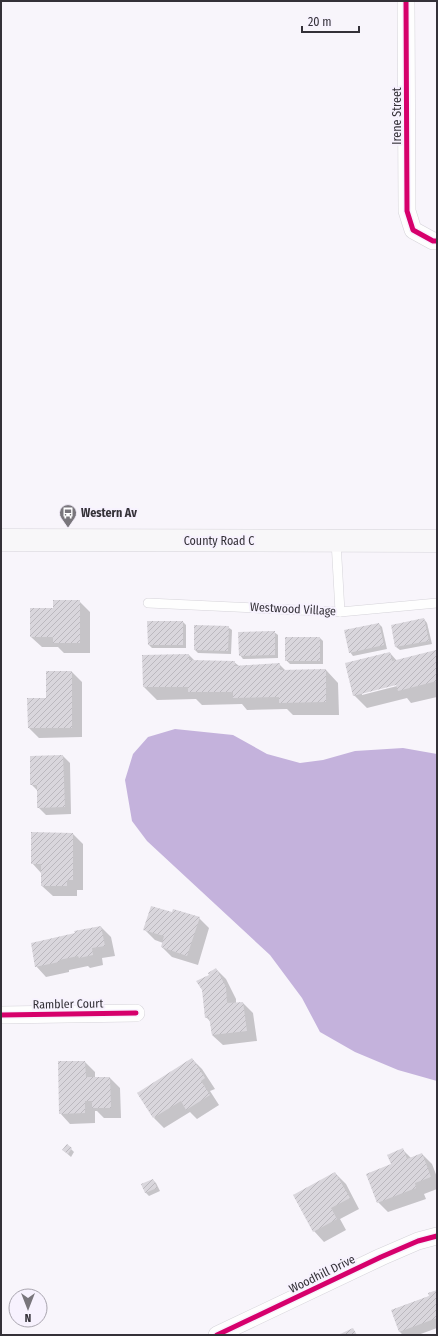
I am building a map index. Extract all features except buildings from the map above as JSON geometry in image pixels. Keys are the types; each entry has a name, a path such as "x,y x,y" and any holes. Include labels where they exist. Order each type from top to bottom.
{"main road":[{"name":"County Road C","path":"1,540 437,540"}],"street":[{"name":"Irene Street","path":"406,1 407,211 413,230 433,241 437,241"},
{"name":"Rambler Court","path":"1,1015 136,1013"},
{"name":"Woodhill Drive","path":"217,1335 381,1256 418,1241 437,1236"}],"lane":[{"path":"336,541 340,612"},
{"name":"Westwood Village","path":"148,603 340,612 437,603"}],"shaded area":[{"path":"175,729 233,735 267,754 300,763 323,760 355,751 403,748 437,754 437,1081 398,1070 355,1052 320,1032 302,998 270,955 147,841 132,821 125,780 133,754 148,737"}],"cycle path":[{"path":"406,1 407,211 413,230 433,241 437,241"},
{"path":"1,1015 136,1013"},
{"path":"217,1335 381,1257 418,1241 437,1236"}],"place":[{"name":"Western Av","path":"68,528"}]}
